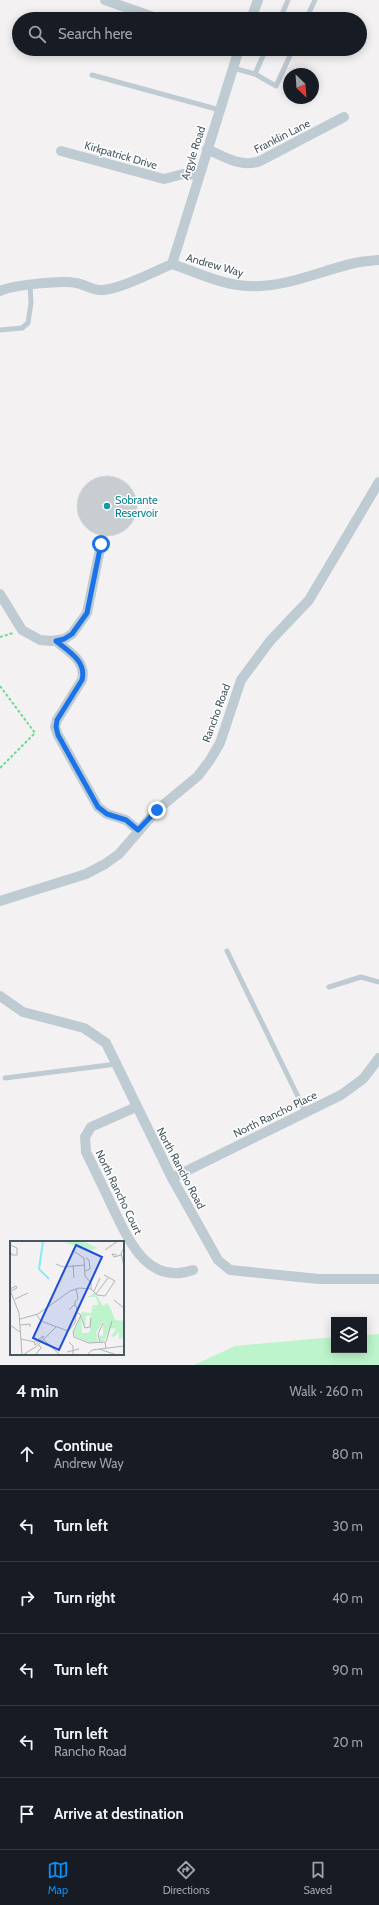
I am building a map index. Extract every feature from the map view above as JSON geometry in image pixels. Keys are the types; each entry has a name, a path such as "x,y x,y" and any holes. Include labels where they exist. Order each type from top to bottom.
{"street":[{"path":"105,0 139,12"},
{"path":"254,12 258,0"},
{"name":"Argyle Road","path":"172,264 237,56"},
{"name":"Franklin Lane","path":"207,149 240,163 250,165 344,117"},
{"name":"Kirkpatrick Drive","path":"61,151 164,179 183,174 199,175"},
{"name":"Andrew Way","path":"0,291 7,287 75,283 100,290 116,287 172,264 225,282 247,286 272,286 303,279 355,263 379,260"},
{"name":"Rancho Road","path":"0,901 86,874 105,864 119,854 138,830 157,810 198,776 220,743 241,680 270,642 309,600 379,482"},
{"path":"0,594 22,630 40,640 56,641 64,639 72,634 87,613 101,544"},
{"path":"56,641 80,662 84,673 82,680 57,720 56,727 58,735 98,807 107,814 126,820 138,830"},
{"name":"North Rancho Road","path":"0,996 22,1012 84,1028 106,1043 118,1064 136,1107 172,1178 218,1260 230,1270 319,1279 379,1279"},
{"name":"North Rancho Place","path":"172,1178 341,1095 363,1079 379,1058"},
{"name":"North Rancho Court","path":"136,1107 91,1127 85,1137 86,1152 130,1243 145,1261 166,1273 184,1274 193,1270"}],"lane":[{"path":"283,12 288,0"},
{"path":"309,12 315,0"},
{"path":"255,74 263,56"},
{"path":"233,68 255,74 276,86 289,56"},
{"path":"92,75 220,110"},
{"path":"0,330 22,328 28,323 31,303 30,285"},
{"path":"227,951 306,1113"},
{"path":"329,987 361,977 379,982"},
{"path":"5,1078 118,1064"}],"path":[{"path":"0,637 22,630"},
{"path":"0,686 35,733 0,768"}],"green space":[{"path":"379,1334 379,1365 194,1365 235,1346 331,1337 331,1353 367,1353 367,1335"}],"building":[{"name":"Sobrante Reservoir","path":"101,476 113,476 124,481 132,489 137,500 135,518 124,531 113,536 101,536 90,531 82,523 77,512 77,500 82,489 90,481"}],"place":[{"name":"Sobrante Reservoir","path":"107,506"}],"route":[{"path":"101,544 87,613 72,634 64,639 56,641 80,662 84,673 82,680 57,720 56,727 58,735 98,807 107,814 126,820 138,830 157,810"}]}
